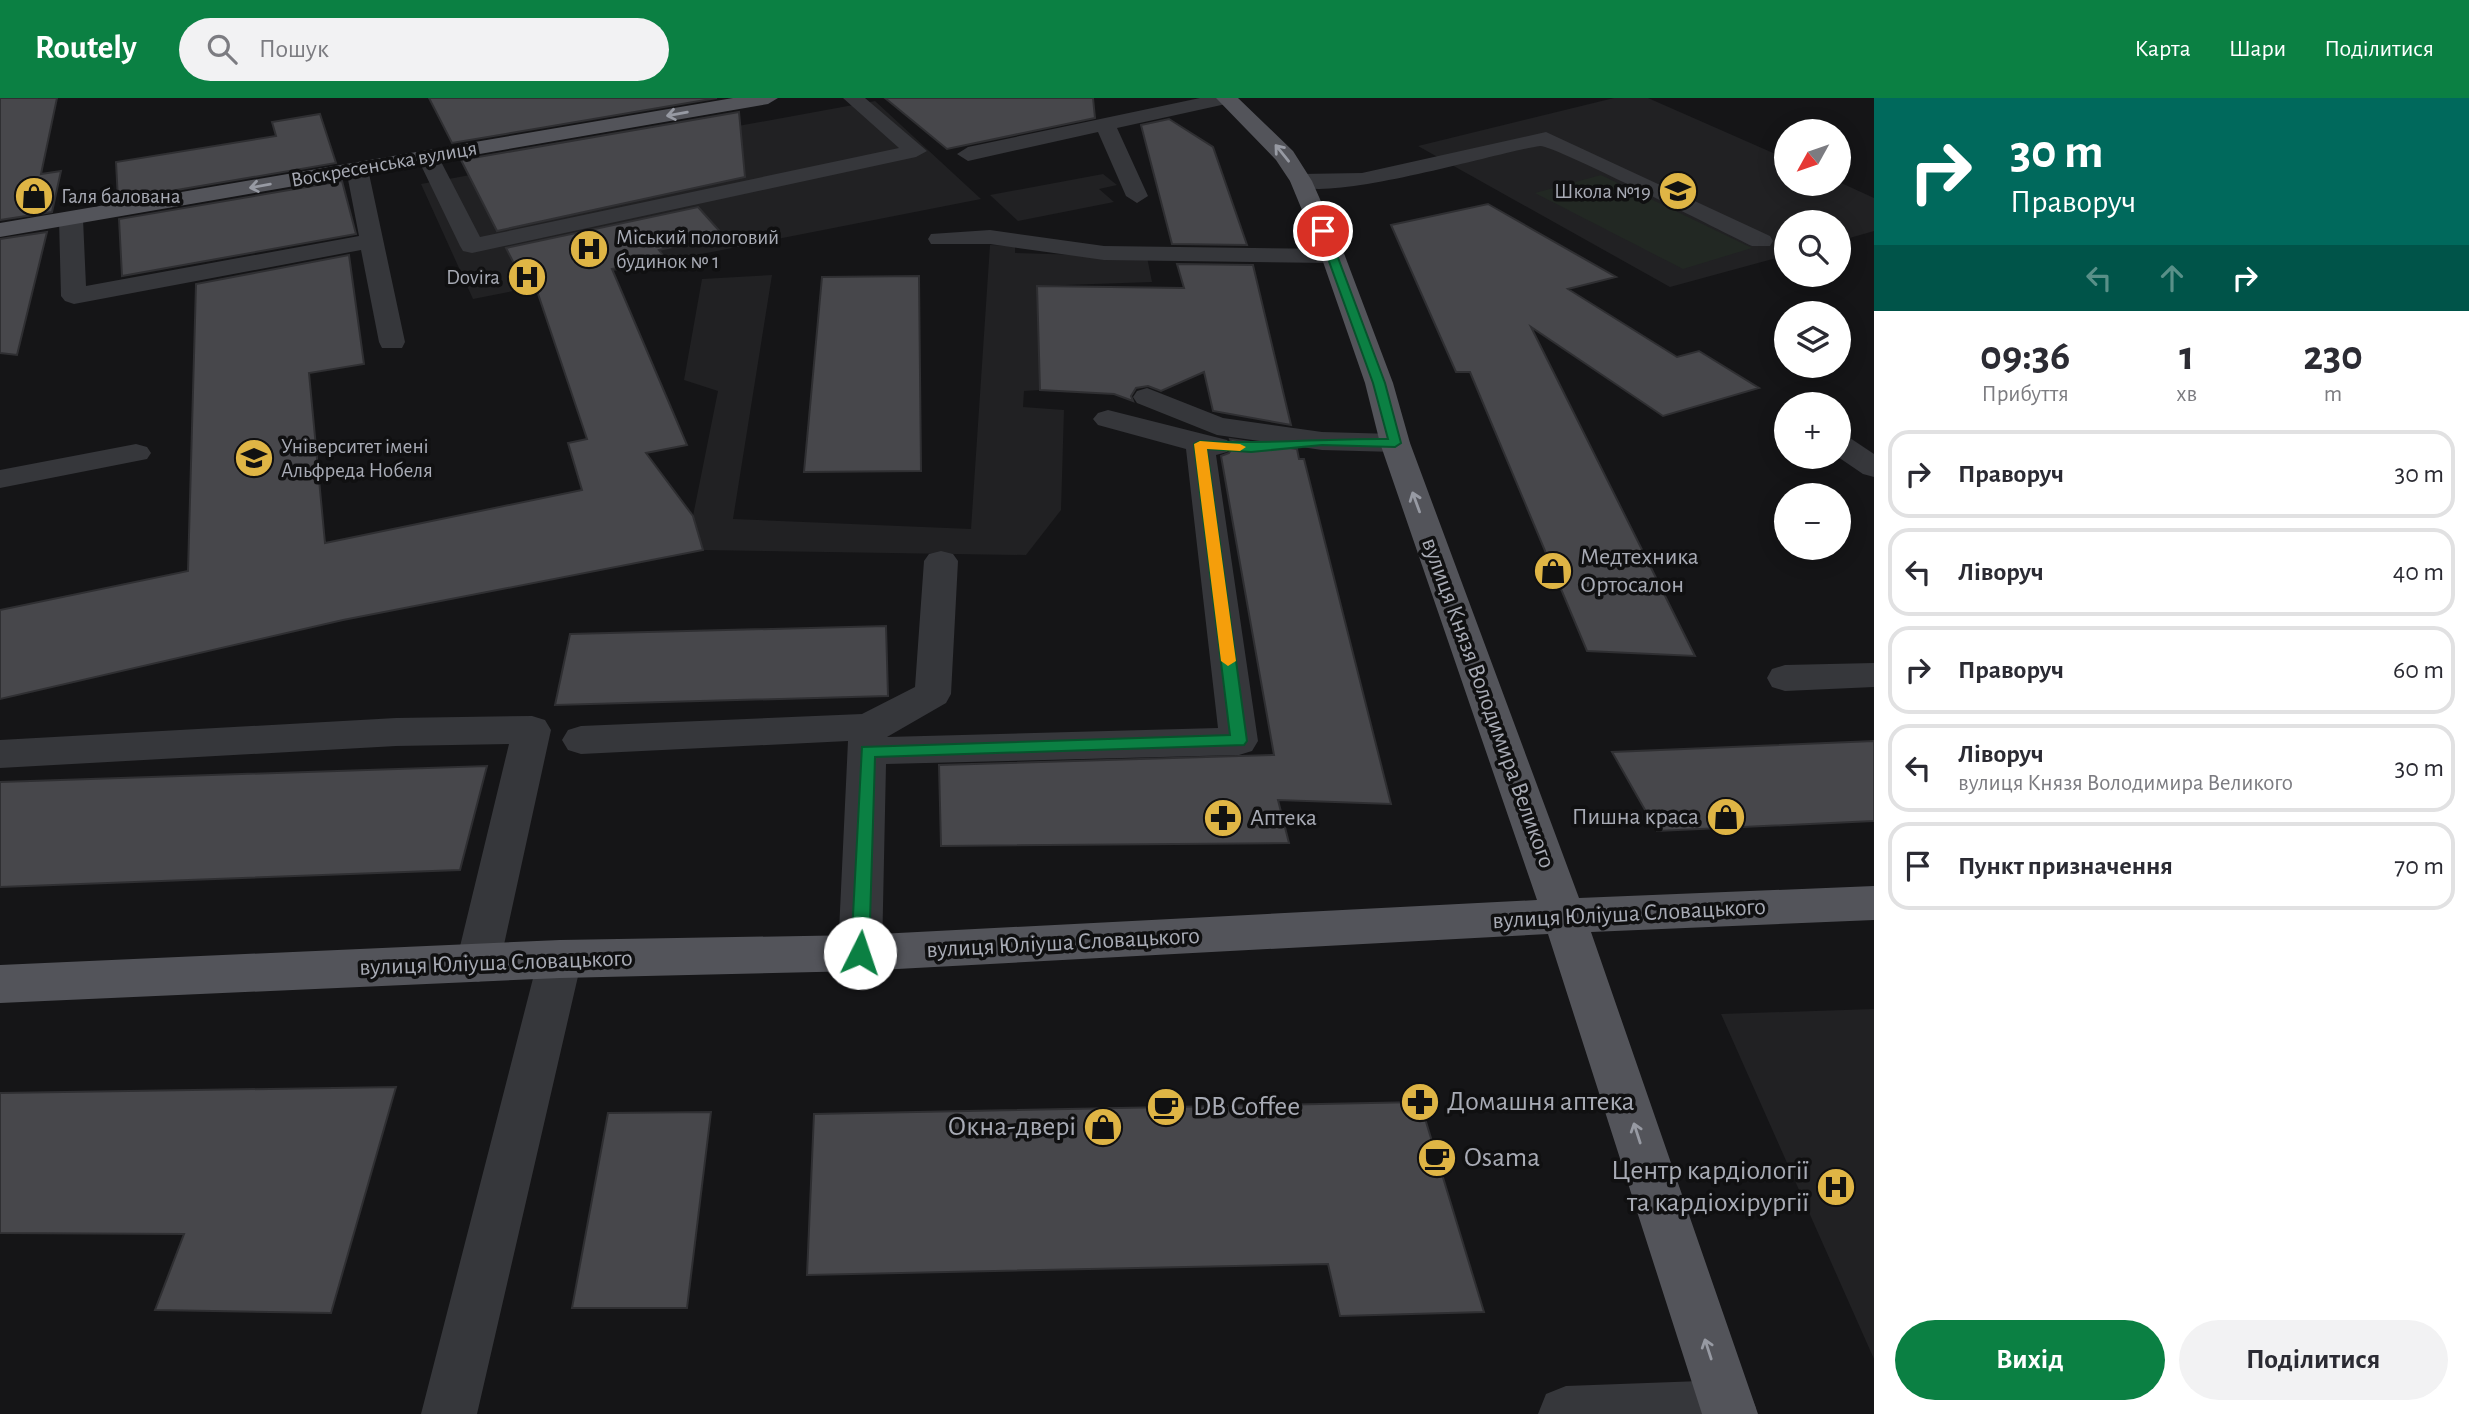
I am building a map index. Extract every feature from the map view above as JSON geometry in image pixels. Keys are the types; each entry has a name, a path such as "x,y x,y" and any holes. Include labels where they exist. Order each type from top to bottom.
{"main road":[{"name":"Воскресенська вулиця","path":"0,230 768,98"},
{"name":"вулиця Князя Володимира Великого","path":"1227,98 1271,140 1301,181 1333,256 1379,383 1395,443 1564,916 1729,1411"},
{"name":"вулиця Юліуша Словацького","path":"0,984 560,959 860,953 1564,916 1874,903"}],"lane":[{"path":"428,157 472,246 916,151 853,98"},
{"path":"968,154 1227,98"},
{"path":"1106,126 1137,196"},
{"path":"1301,181 1362,180 1546,138 1761,241"},
{"path":"357,169 392,342"},
{"path":"71,219 74,296 373,241"},
{"path":"940,239 990,237 1104,253 1333,256"},
{"path":"1147,397 1217,426 1322,441 1395,443"},
{"path":"1108,419 1200,444 1251,448 1322,441"},
{"path":"581,740 1239,741 1200,444"},
{"path":"1851,452 1874,468"},
{"path":"0,479 136,453"},
{"path":"868,739 933,694 941,561"},
{"path":"1785,678 1874,675"},
{"path":"0,754 396,732 532,730 520,772 495,901 478,963"},
{"path":"860,953 868,739"},
{"path":"449,1414 560,959"},
{"path":"1566,1414 1729,1411"}],"shaded area":[{"name":"Школа №19","path":"1614,98 1648,98 1774,153 1774,196 1852,196 1852,188 1874,198 1874,231 1851,238 1851,210 1774,210 1774,259 1670,287 1418,146"},
{"name":"Міський пологовий будинок № 1","path":"875,101 981,199 473,299 421,184"},
{"path":"1103,174 1117,185 1099,189 1114,202 1018,221 990,195"},
{"path":"1601,175 1752,248 1683,269 1535,193"},
{"path":"990,245 1015,246 1015,253 1147,257 1152,282 1037,286 1040,390 1024,391 1023,407 1064,410 1061,510 1026,555 703,550 693,516 718,391 684,380 702,279 772,275 733,519 971,529"},
{"name":"Центр кардіології та кардіохірургії","path":"1874,1009 1874,1359 1721,1014"}],"building":[{"path":"0,98 57,98 41,174 61,171 52,212 0,220"},
{"path":"429,98 717,98 452,143"},
{"path":"885,98 1093,98 1095,118 947,149"},
{"path":"739,112 745,177 497,231 461,160"},
{"path":"320,114 336,163 118,200 116,162 276,136 272,122"},
{"path":"1169,119 1213,147 1247,245 1172,244 1141,125"},
{"path":"342,181 356,234 122,276 119,219"},
{"path":"1488,204 1616,277 1568,289 1677,357 1699,351 1759,388 1663,416 1531,327 1695,656 1587,651 1470,372 1456,372 1391,225"},
{"path":"698,207 724,236 659,250 665,258 612,269 687,445 646,453 693,516 703,550 343,620 0,699 0,610 188,571 196,284 349,255 364,364 309,373 325,543 582,490 568,443 587,439 535,285 526,287 506,248"},
{"path":"47,232 17,355 0,353 0,239"},
{"path":"1177,264 1253,265 1291,425 1213,411 1204,372 1161,391 1148,386 1136,388 1131,396 1133,401 1114,394 1040,390 1037,286 1184,288"},
{"path":"919,276 921,471 804,472 822,277"},
{"path":"1230,439 1297,449 1299,459 1304,459 1391,804 1278,800 1289,843 941,846 939,765 1274,755 1221,456 1229,453 1233,447"},
{"path":"886,626 888,696 555,705 570,634"},
{"path":"1874,741 1874,821 1657,831 1612,752"},
{"path":"487,766 460,870 0,887 0,782"},
{"path":"396,1087 331,1313 155,1310 184,1234 0,1233 0,1093"},
{"path":"1420,1102 1484,1312 1340,1316 1328,1264 807,1275 814,1114"},
{"path":"711,1112 687,1308 572,1308 608,1113"}],"slow traffic":[{"path":"1228,661 1200,444 1240,447"}],"place":[{"name":"Школа №19","path":"1678,191"},
{"name":"Галя балована","path":"34,196"},
{"name":"Міський пологовий будинок № 1","path":"589,249"},
{"name":"Dovira","path":"527,277"},
{"name":"Університет імені Альфреда Нобеля","path":"254,458"},
{"name":"Медтехника Ортосалон","path":"1553,571"},
{"name":"Пишна краса","path":"1726,817"},
{"name":"Аптека","path":"1223,818"},
{"name":"Домашня аптека","path":"1420,1102"},
{"name":"DB Coffee","path":"1166,1107"},
{"name":"Окна-двері","path":"1103,1127"},
{"name":"Osama","path":"1437,1158"},
{"name":"Центр кардіології та кардіохірургії","path":"1836,1187"}],"route":[{"path":"860,953 865,878 867,751 1239,741 1200,444 1251,448 1322,441 1395,443 1379,383 1323,231"}]}
